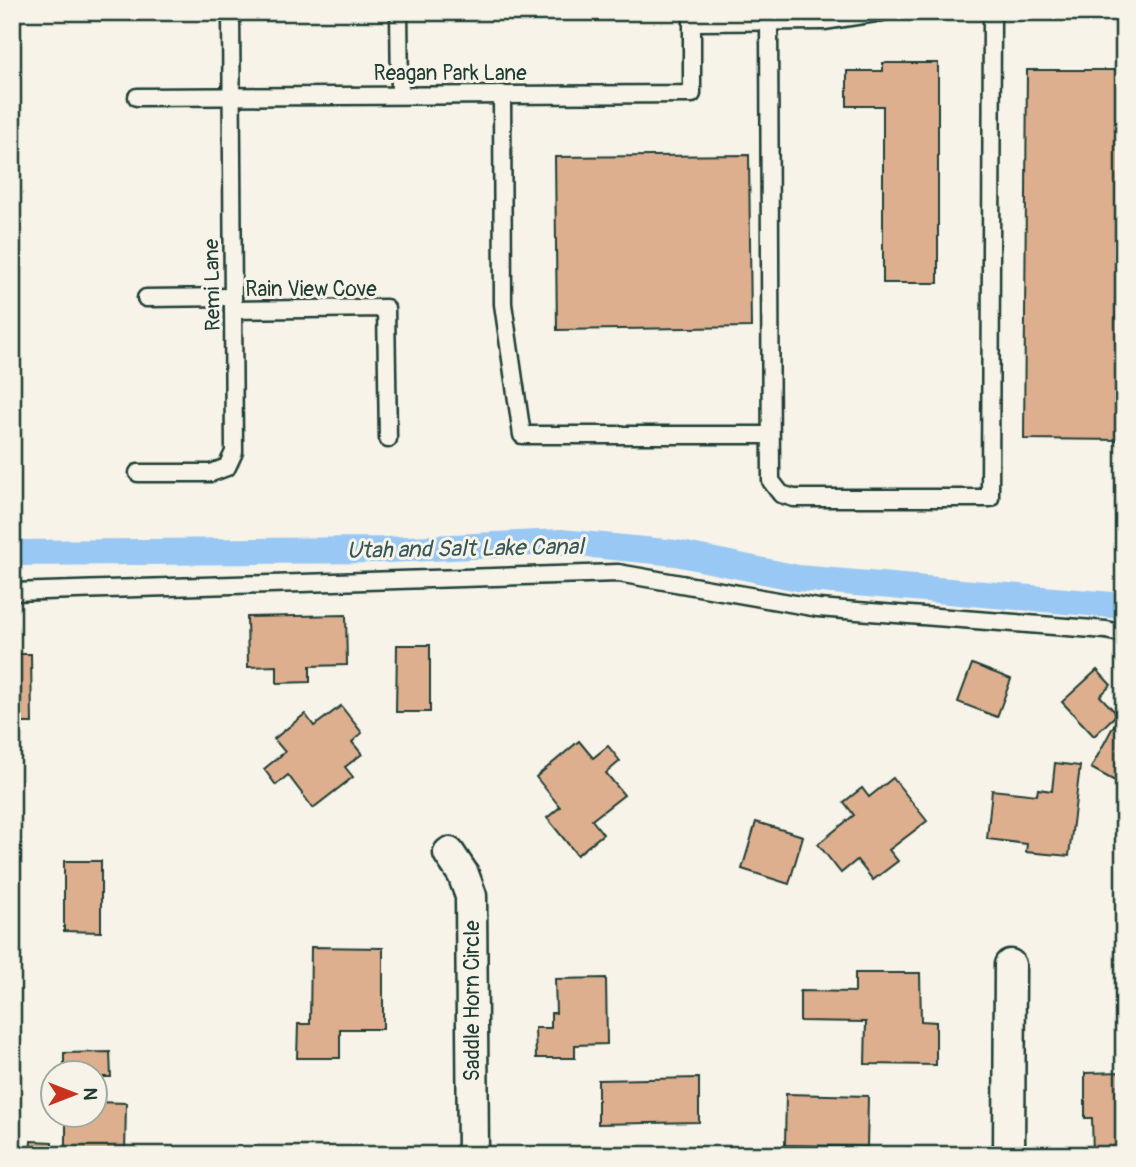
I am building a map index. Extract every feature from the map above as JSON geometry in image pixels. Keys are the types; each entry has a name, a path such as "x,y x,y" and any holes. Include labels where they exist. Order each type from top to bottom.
{"street":[{"name":"Saddle Horn Circle","path":"449,853 463,874 471,896 473,1155"},
{"path":"1009,1155 1010,965"}],"lane":[{"name":"Remi Lane","path":"138,473 211,473 227,467 234,452 231,12"},
{"path":"399,12 400,94"},
{"path":"692,15 769,22 824,21 882,12"},
{"path":"769,22 771,481 776,489 787,497 990,498 992,12"},
{"name":"Reagan Park Lane","path":"137,97 692,94 692,15"},
{"path":"502,94 503,304 522,435 769,435"},
{"path":"146,298 233,303"},
{"name":"Rain View Cove","path":"233,303 386,308 388,439"},
{"path":"12,592 618,573 818,608 1106,630 1124,634"}],"building":[{"path":"883,63 938,63 938,283 883,283 883,106 847,106 847,71 883,71"},
{"path":"1027,70 1124,70 1124,440 1024,439"},
{"path":"749,155 751,327 557,330 555,157"},
{"path":"346,615 347,665 310,666 310,682 277,683 277,666 248,667 247,617"},
{"path":"397,645 430,645 430,712 396,712"},
{"path":"12,654 31,654 32,723 12,723"},
{"path":"972,664 1011,679 997,717 958,702"},
{"path":"1097,670 1111,685 1100,696 1117,714 1094,736 1062,702"},
{"path":"341,706 362,733 352,742 362,754 345,767 353,777 313,808 288,775 276,785 264,769 285,752 274,739 305,714 314,726"},
{"path":"1114,725 1124,730 1124,786 1091,768"},
{"path":"579,741 593,758 608,746 620,761 606,773 624,795 592,820 603,834 577,855 547,818 560,807 536,777"},
{"path":"1055,763 1080,766 1069,856 1026,852 1027,844 987,839 992,790 1037,795 1038,789 1052,791"},
{"path":"893,778 927,821 889,850 898,861 873,880 857,860 841,873 818,844 854,815 844,802 862,788 869,797"},
{"path":"756,822 803,836 789,884 742,869"},
{"path":"64,861 101,861 101,932 64,931"},
{"path":"1124,926 1124,945 1119,927"},
{"path":"311,947 383,948 383,1029 340,1029 340,1058 297,1058 298,1024 310,1024"},
{"path":"855,973 920,973 921,1021 936,1022 936,1065 865,1064 866,1022 800,1021 800,991 855,992"},
{"path":"606,978 607,1044 575,1045 575,1058 536,1058 535,1028 551,1028 551,1013 556,1013 555,979"},
{"path":"110,1052 111,1077 108,1077 108,1058 64,1058 64,1053"},
{"path":"1124,1072 1124,1155 1093,1155 1092,1118 1085,1118 1085,1073"},
{"path":"699,1078 699,1122 598,1124 598,1080"},
{"path":"786,1094 868,1096 867,1147 785,1145"},
{"path":"108,1102 126,1103 125,1155 66,1155 66,1128 108,1128"},
{"path":"31,1141 52,1142 52,1155 30,1155"}],"waterway":[{"name":"Utah and Salt Lake Canal","path":"12,553 386,550 561,542 676,553 798,578 1124,606"}]}
